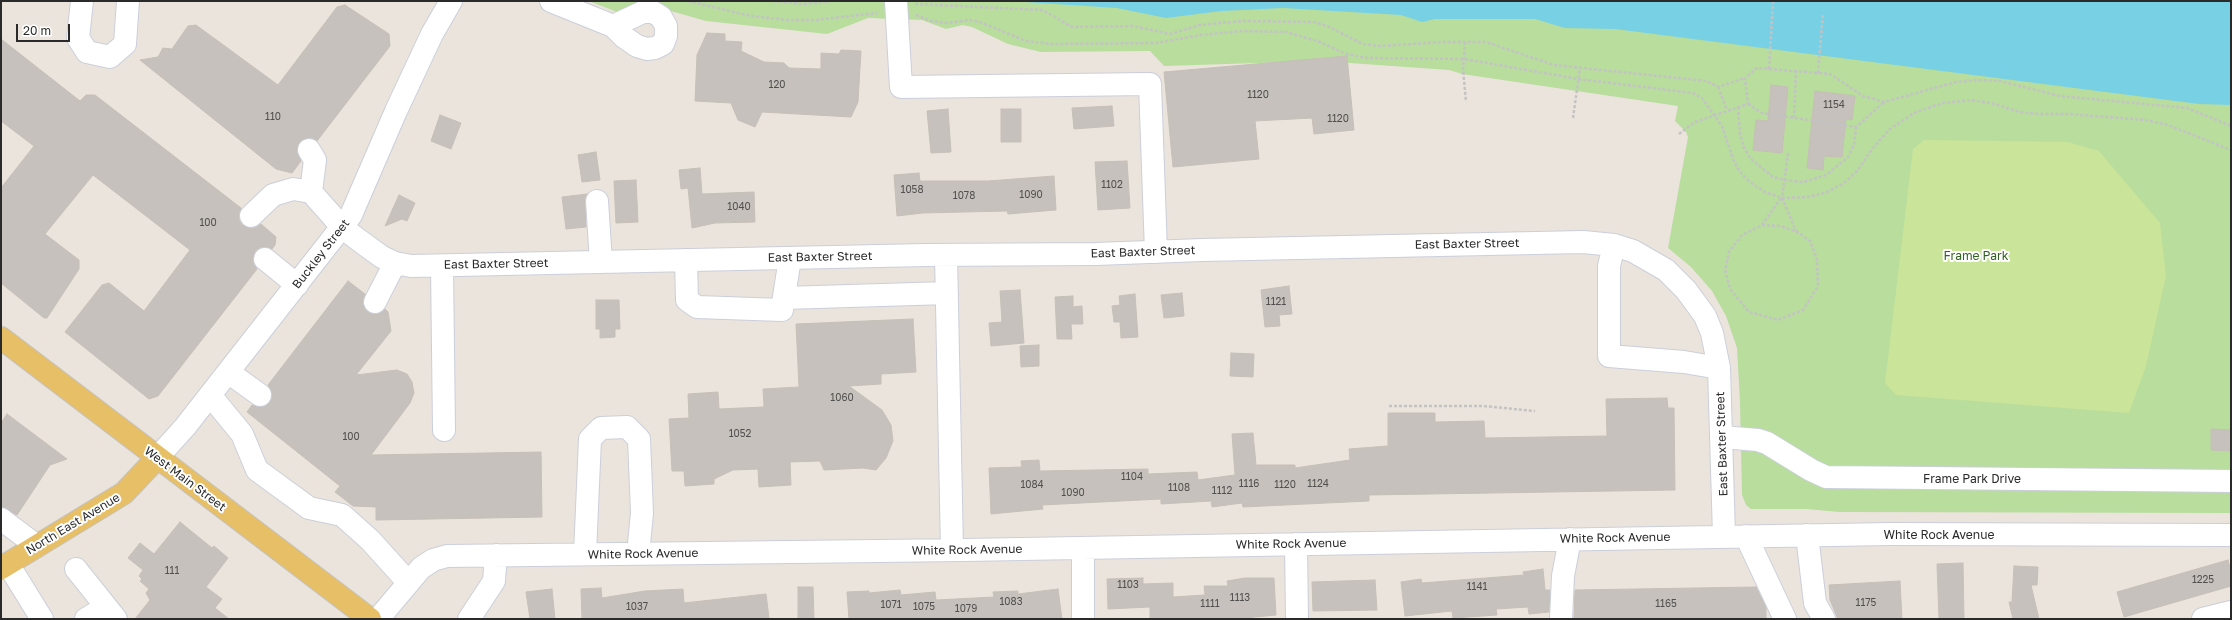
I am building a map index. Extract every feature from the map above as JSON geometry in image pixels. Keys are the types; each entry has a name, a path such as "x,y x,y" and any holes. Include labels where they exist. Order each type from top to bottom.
{"main road":[{"name":"West Main Street","path":"1,338 370,619"},
{"name":"North East Avenue","path":"5,566 124,493 157,458"}],"street":[{"path":"82,1 78,38 87,52 110,57 125,44 128,1"},
{"path":"432,34 436,15 436,1"},
{"name":"Buckley Street","path":"157,458 210,395 343,228 351,215 432,34 451,1"},
{"path":"551,1 613,26"},
{"path":"896,5 901,87 1150,84 1156,252"},
{"path":"251,216 273,195 293,188 311,192 315,160 310,150"},
{"name":"East Baxter Street","path":"311,192 343,228 382,257 395,263 411,266 946,255 1096,254 1583,242 1614,245 1634,251 1650,259 1666,270 1686,290 1705,316 1712,333 1719,368 1724,536"},
{"path":"597,201 601,262"},
{"path":"1614,245 1609,266 1609,356 1684,362 1719,368"},
{"path":"946,255 952,550"},
{"path":"686,260 688,300 697,307 782,310 790,258"},
{"path":"265,259 297,286"},
{"path":"375,302 395,263"},
{"path":"442,266 444,430"},
{"path":"784,298 947,293"},
{"path":"228,372 260,395"},
{"path":"210,395 242,434 257,470 308,508 342,515 370,540 408,582"},
{"path":"585,554 590,439 601,428 628,427 639,439 642,513 638,554"},
{"name":"Frame Park Drive","path":"1722,437 1758,440 1767,443 1811,470 1826,477 2231,480"},
{"path":"1,519 37,546"},
{"path":"1807,535 1815,603 1824,619"},
{"name":"White Rock Avenue","path":"378,619 421,568 433,560 447,556 1083,548 1807,535 2231,535"},
{"path":"1746,536 1785,619"},
{"path":"1561,619 1563,576 1570,539"},
{"path":"1296,544 1297,619"},
{"path":"1083,548 1083,619"},
{"path":"469,619 494,581 496,555"},
{"path":"5,566 42,619"},
{"path":"76,569 111,613 86,619"},
{"path":"2203,619 2231,612"}],"path":[{"path":"688,1 751,16 787,20 816,20 867,13 896,5 1043,10 1072,27 1133,26 1170,34 1200,25 1243,21 1314,22 1327,26 1363,44 1380,46 1486,42 1554,65 1707,81 1718,87 1727,110"},
{"path":"774,1 805,4 831,1"},
{"path":"1769,69 1773,1"},
{"path":"896,5 932,21 947,23 970,20 980,22 1026,41 1051,44 1156,43 1200,35 1234,32 1286,32 1320,42 1346,54 1367,58 1464,59 1578,79 1693,93 1702,98 1722,126 1733,159 1739,171 1750,182 1765,192 1782,198 1808,197 1827,192 1844,183 1857,171 1872,149 1890,129 1914,113 1942,103 1972,100 1995,104 2019,112 2145,120 2168,125 2231,150"},
{"path":"1818,73 1823,14"},
{"path":"1465,42 1464,59 1466,102"},
{"path":"1573,118 1580,68"},
{"path":"1718,87 1744,78 1757,68 1830,74 1863,96 1884,102"},
{"path":"1794,118 1796,71"},
{"path":"1744,78 1748,104 1762,113 1856,127"},
{"path":"1738,107 1740,134 1747,153 1760,168 1773,177 1784,180 1809,180 1830,172 1848,157 1854,146 1856,127 1884,102 1956,82 1977,80 2000,81 2060,96 2187,108 2231,126"},
{"path":"1679,134 1695,122 1748,104"},
{"path":"1788,153 1782,198 1796,231"},
{"path":"1762,225 1780,226 1796,231 1810,241 1817,259 1818,286 1802,310 1778,320 1749,312 1730,289 1725,270 1729,252 1742,235 1762,225 1782,198"},
{"path":"1390,406 1483,406 1535,411"}],"green space":[{"name":"Frame Park","path":"589,1 2231,1 2231,513 1839,512 1807,509 1751,509 1746,505 1742,495 1737,348 1726,316 1712,291 1691,267 1668,248 1688,137 1686,132 1675,121 1678,106 1462,74 1449,70 1321,61 1164,66 1150,51 1041,52 1008,44 972,27 963,25 946,29 922,20 868,18 827,34 706,21 671,11 658,3 617,12"},
{"path":"1924,140 2068,142 2099,151 2160,223 2166,276 2146,366 2129,413 1896,395 1885,383 1913,149"}],"water":[{"path":"1010,1 2231,1 2231,105 2199,104 1615,29 1565,28 1535,19 1435,19 1422,22 1401,15 1283,8 1221,11 1166,18 1117,8"}],"building":[{"path":"345,5 389,34 390,46 317,141 308,138 298,144 297,151 301,161 292,173 276,169 140,60 158,57 163,48 172,49 188,26 196,25 278,85 337,7"},
{"path":"707,33 725,34 725,41 742,42 741,51 764,62 784,63 789,68 821,69 821,53 839,54 841,50 861,51 858,102 851,117 762,112 755,127 738,120 731,103 695,101 697,55"},
{"path":"1,39 80,101 86,95 95,95 241,208 239,219 242,225 254,228 261,224 276,237 275,245 272,249 261,247 255,251 253,263 257,269 158,396 149,399 65,332 102,285 109,283 144,311 190,250 93,175 45,234 79,260 79,269 47,318 44,318 1,283 1,188 34,146 1,121"},
{"path":"1347,56 1354,130 1314,134 1312,118 1255,121 1259,159 1173,167 1164,72"},
{"path":"1771,85 1788,87 1782,153 1753,150 1756,120 1768,121"},
{"path":"1815,91 1855,96 1852,120 1846,119 1842,157 1824,156 1823,170 1807,168"},
{"path":"1112,106 1114,126 1074,129 1072,108"},
{"path":"948,109 951,152 931,153 927,111"},
{"path":"1001,109 1021,109 1021,142 1001,142"},
{"path":"440,115 461,123 451,149 431,141"},
{"path":"596,152 600,180 582,182 578,155"},
{"path":"1127,161 1130,208 1098,210 1095,162"},
{"path":"700,168 702,194 754,192 755,222 715,223 692,228 688,188 681,189 679,170"},
{"path":"919,173 920,181 988,181 1054,176 1056,210 1008,214 1007,211 923,213 897,216 894,175"},
{"path":"636,180 638,222 616,223 614,181"},
{"path":"587,194 585,202 586,227 566,229 562,197"},
{"path":"399,195 415,203 407,221 402,219 385,226"},
{"path":"348,281 365,294 363,303 369,313 376,314 385,309 388,312 391,331 356,375 397,370 407,374 412,382 414,393 410,403 371,455 541,452 542,517 376,520 376,507 353,506 335,492 340,486 247,412 252,405 259,407 270,403 272,396 268,385"},
{"path":"1289,286 1292,314 1279,315 1280,326 1265,327 1261,290"},
{"path":"1020,290 1024,343 991,346 989,323 1002,322 1000,291"},
{"path":"1182,293 1184,316 1164,318 1161,295"},
{"path":"1135,294 1138,337 1121,338 1120,322 1114,322 1112,306 1120,305 1119,296"},
{"path":"1073,296 1073,307 1082,306 1083,324 1071,324 1072,339 1057,339 1055,297"},
{"path":"596,300 619,300 620,329 615,329 615,337 600,338 600,329 596,329"},
{"path":"913,319 916,372 881,374 881,384 849,386 882,410 891,425 893,441 886,458 876,470 863,468 824,470 820,461 790,462 791,485 759,487 758,469 733,470 714,479 714,484 685,486 684,471 672,471 669,419 689,418 688,394 718,392 719,409 764,407 763,389 799,387 796,324"},
{"path":"1039,345 1039,366 1021,367 1020,346"},
{"path":"1231,353 1254,354 1253,377 1230,376"},
{"path":"1667,398 1668,408 1674,408 1675,490 1369,495 1369,501 1243,507 1242,503 1212,507 1211,501 1161,504 1161,499 1042,505 1043,509 991,514 989,468 1022,467 1021,461 1039,460 1040,471 1148,469 1148,474 1197,472 1198,480 1235,475 1232,434 1253,433 1256,465 1295,465 1295,468 1350,460 1349,449 1388,446 1388,413 1435,413 1435,422 1484,421 1485,438 1607,436 1606,399"},
{"path":"7,414 67,459 50,465 17,515 1,507 1,423"},
{"path":"2211,429 2231,430 2231,451 2211,450"},
{"path":"180,522 212,548 214,546 228,558 206,587 222,599 215,608 229,619 135,619 150,600 146,593 149,589 140,581 142,579 139,576 143,570 128,558 140,543 154,554"},
{"path":"2228,560 2231,572 2231,586 2124,617 2117,592"},
{"path":"1963,563 1964,619 1939,619 1937,564"},
{"path":"2014,566 2038,567 2037,585 2031,585 2039,619 2013,619 2009,602 2012,602"},
{"path":"1543,569 1545,590 1550,590 1549,612 1529,614 1528,607 1496,609 1497,615 1453,618 1452,611 1405,616 1401,582 1421,579 1422,583 1524,575 1523,572"},
{"path":"1143,578 1143,584 1173,583 1173,597 1205,595 1204,586 1228,586 1227,581 1245,578 1274,578 1276,615 1234,619 1150,619 1150,607 1108,609 1107,579"},
{"path":"1375,580 1377,610 1313,611 1312,582"},
{"path":"1900,581 1902,619 1838,619 1830,600 1829,585"},
{"path":"798,587 813,587 814,619 798,619"},
{"path":"1756,587 1766,607 1766,619 1574,619 1575,590"},
{"path":"601,588 602,598 645,591 683,589 684,603 766,594 769,618 582,619 581,589"},
{"path":"552,589 555,619 530,619 526,592"},
{"path":"1058,589 1062,619 849,619 847,592 869,591 869,593 900,590 901,595 935,592 936,600 994,597 993,592 1018,591 1018,594"}]}
